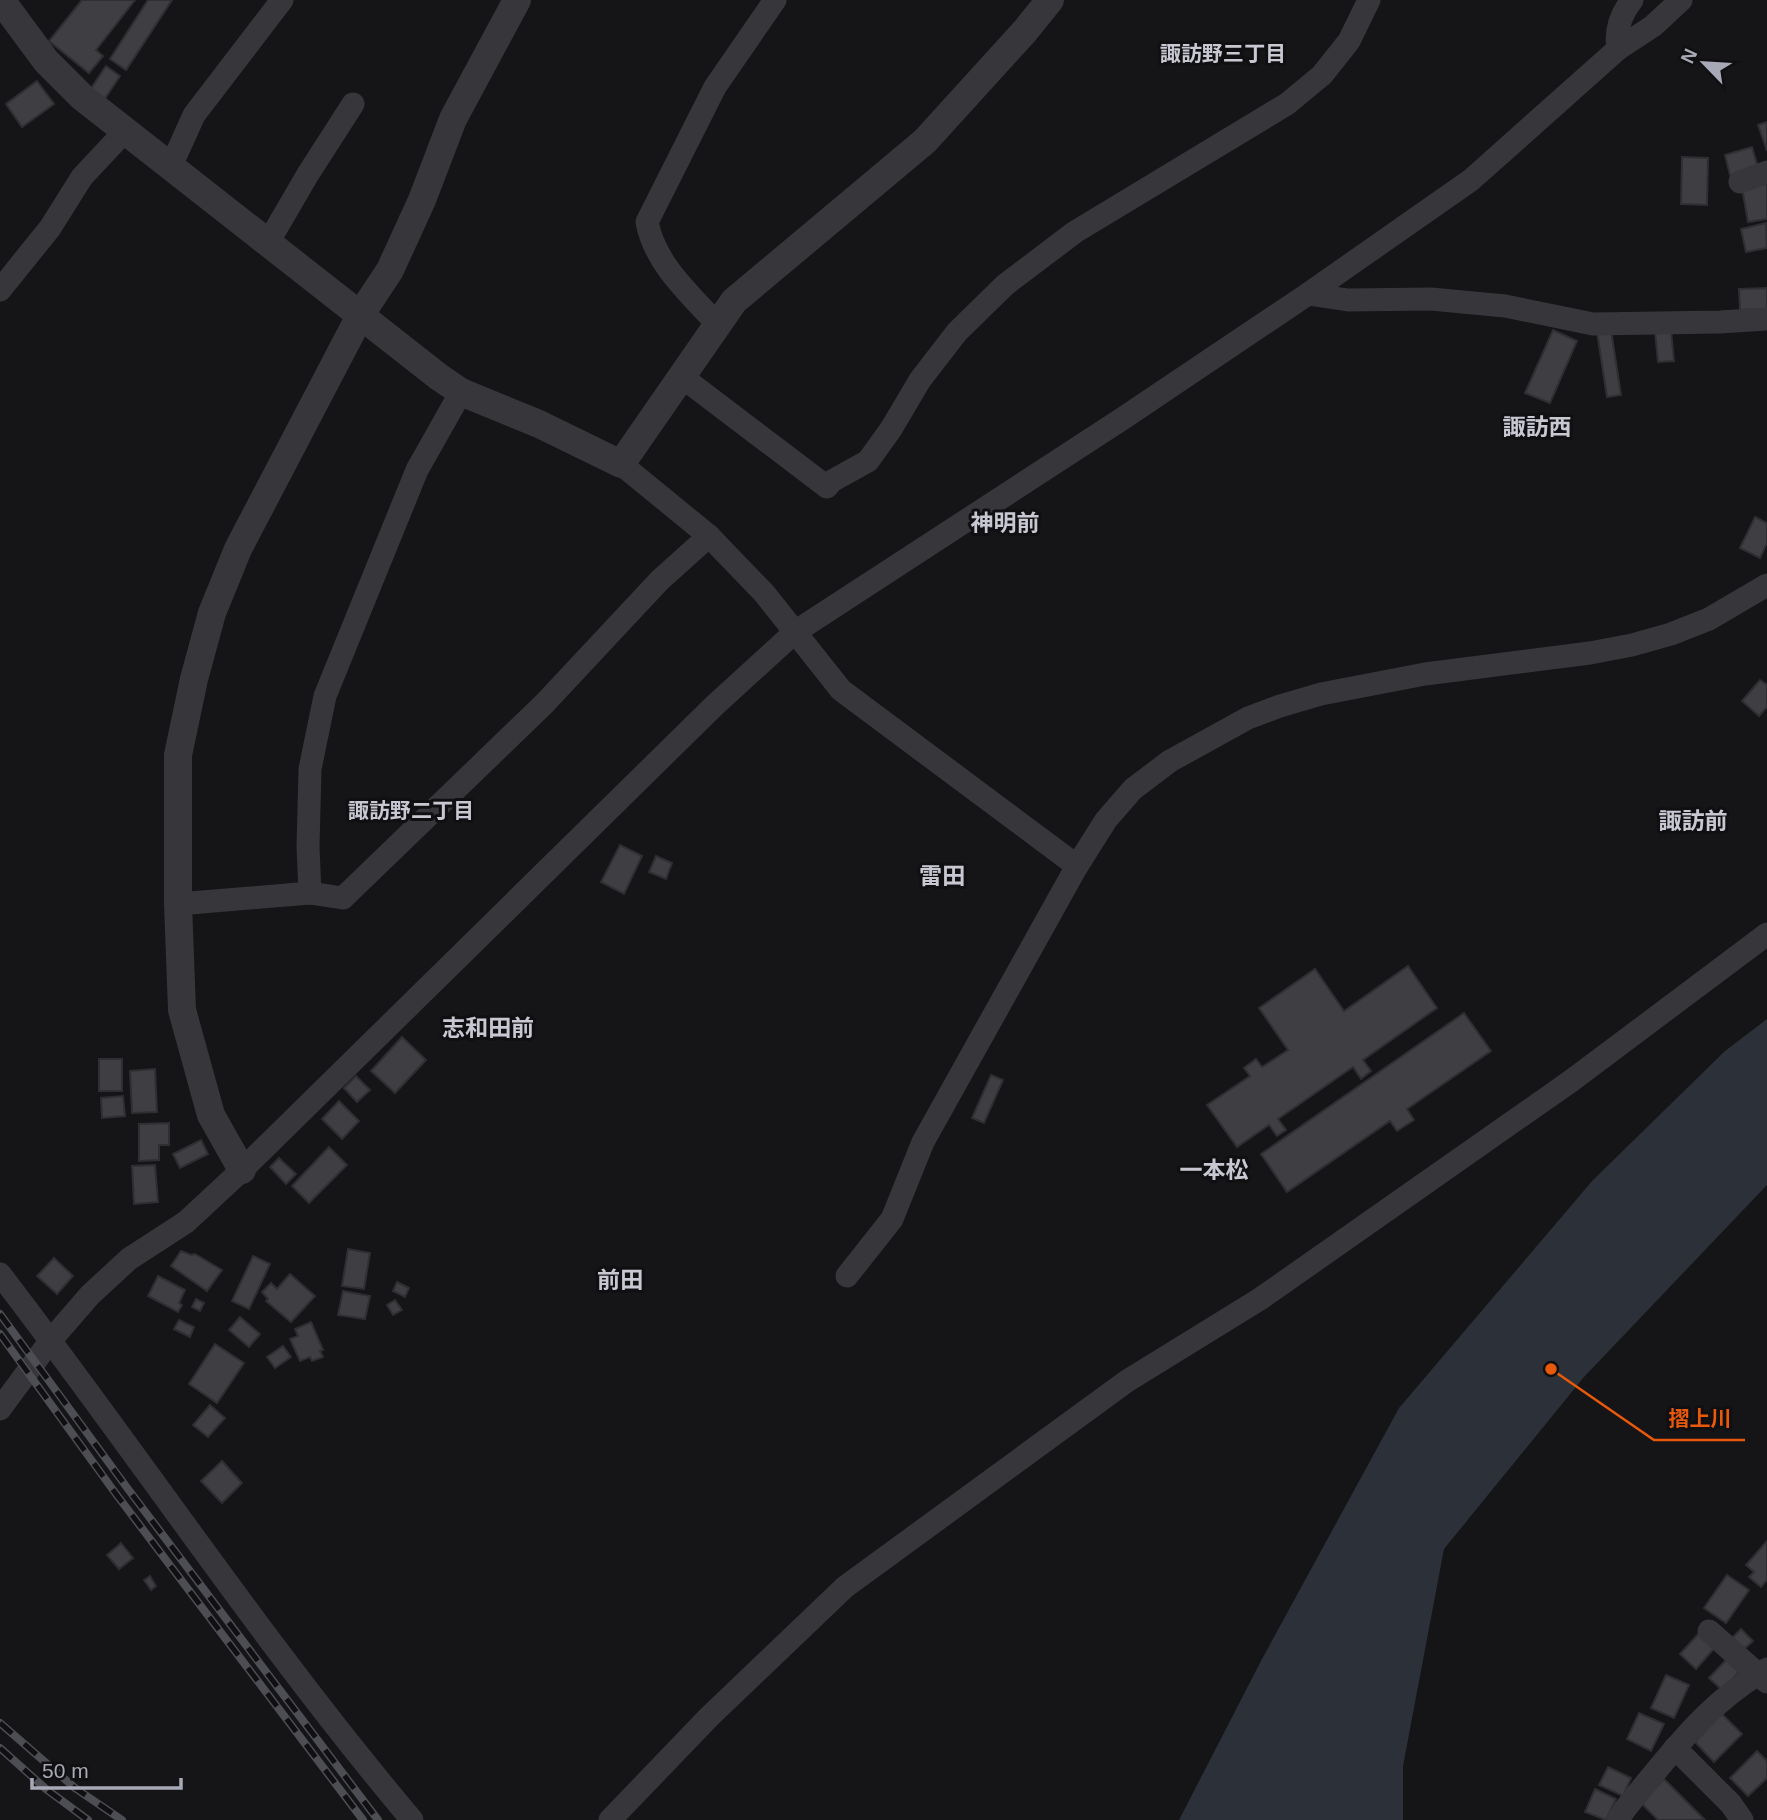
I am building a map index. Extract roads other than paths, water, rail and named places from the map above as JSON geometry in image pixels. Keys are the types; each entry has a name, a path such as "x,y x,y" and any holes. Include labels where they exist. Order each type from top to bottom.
{"street":[{"path":"1,0 46,61 82,97 461,392 539,424 621,464 709,536 764,593 841,690 1077,866"},
{"path":"170,166 194,115 282,0"},
{"path":"242,1170 211,1115 182,1010 178,904 178,755 194,679 212,613 238,549 361,314 390,270 422,200 453,119 517,0"},
{"path":"717,324 671,274 650,240 646,222 715,86 775,0"},
{"path":"621,464 734,301 925,141 1050,0"},
{"path":"682,377 827,487 832,481 868,461 920,380 957,332 1005,285 1075,232 1287,104 1322,75 1349,41 1369,0"},
{"path":"1618,49 1617,33 1632,0"},
{"path":"0,1409 51,1340 90,1295 129,1259 186,1222 242,1170 715,705 795,632 1034,478 1044,468 1308,294 1471,180 1618,49 1653,26 1681,0"},
{"path":"269,241 353,104"},
{"path":"0,290 50,228 82,177 126,130"},
{"path":"1740,182 1767,172"},
{"path":"1308,294 1348,300 1431,299 1506,306 1593,324 1767,319"},
{"path":"310,893 307,848 310,769 325,696 417,470 461,392"},
{"path":"178,904 310,893 343,898 544,704 660,580 709,536"},
{"path":"847,1276 892,1219 923,1142 1077,866 1106,820 1133,789 1170,761 1248,718 1321,694 1376,682 1632,645 1709,619 1767,585"},
{"path":"610,1820 709,1717 845,1587 1127,1381 1260,1299 1560,1089 1767,934"},
{"path":"0,1274 212,1563 364,1763 412,1820"},
{"path":"1709,1631 1764,1675"},
{"path":"1618,1820 1675,1748 1718,1704 1743,1682 1764,1675"},
{"path":"1675,1748 1731,1804 1742,1820"}],"railway":[{"path":"0,1314 128,1489 378,1820"},
{"path":"0,1334 116,1494 363,1820"},
{"path":"0,1723 75,1788 122,1820"},
{"path":"0,1748 46,1789 88,1820"}],"place":[{"name":"摺上川","path":"1551,1369"}],"district":[{"name":"諏訪野三丁目","path":"1223,54"},
{"name":"諏訪西","path":"1537,427"},
{"name":"神明前","path":"1005,523"},
{"name":"諏訪野二丁目","path":"411,811"},
{"name":"諏訪前","path":"1693,821"},
{"name":"雷田","path":"942,876"},
{"name":"志和田前","path":"488,1028"},
{"name":"一本松","path":"1214,1170"},
{"name":"前田","path":"620,1280"}]}
